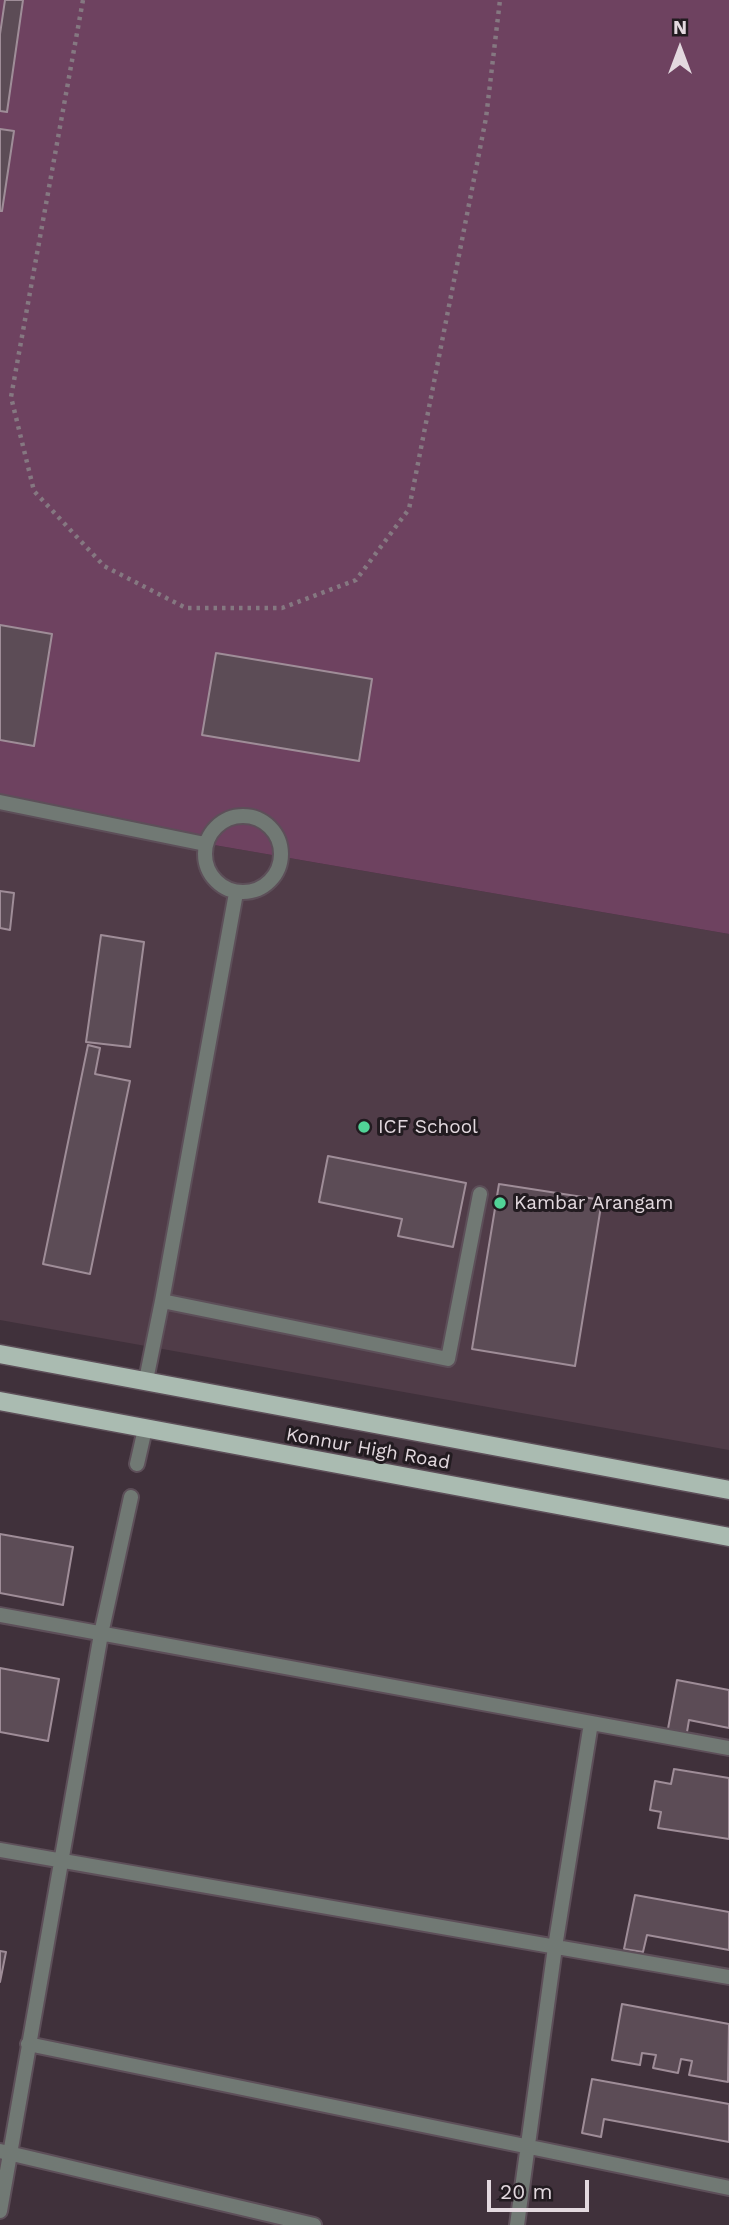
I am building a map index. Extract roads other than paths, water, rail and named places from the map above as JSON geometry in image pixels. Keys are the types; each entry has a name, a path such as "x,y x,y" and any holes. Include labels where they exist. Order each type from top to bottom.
{"main road":[{"path":"0,1354 729,1490"},
{"name":"Konnur High Road","path":"0,1401 729,1536"}],"street":[{"path":"0,802 205,844"},
{"path":"230,818 256,818 275,834 280,845 281,858 271,881 261,889 236,893 213,880 204,857 205,844 219,824 230,818"},
{"path":"146,1380 236,893"},
{"path":"162,1301 448,1359 480,1194"},
{"path":"137,1464 145,1429"},
{"path":"0,2211 5,2152 28,2044 101,1634 131,1497"},
{"path":"0,1615 729,1748"},
{"path":"517,2225 555,1947 591,1723"},
{"path":"0,1850 729,1977"},
{"path":"28,2044 729,2188"},
{"path":"5,2152 314,2225"}],"place":[{"name":"ICF School","path":"364,1127"},
{"name":"Kambar Arangam","path":"500,1203"}]}
